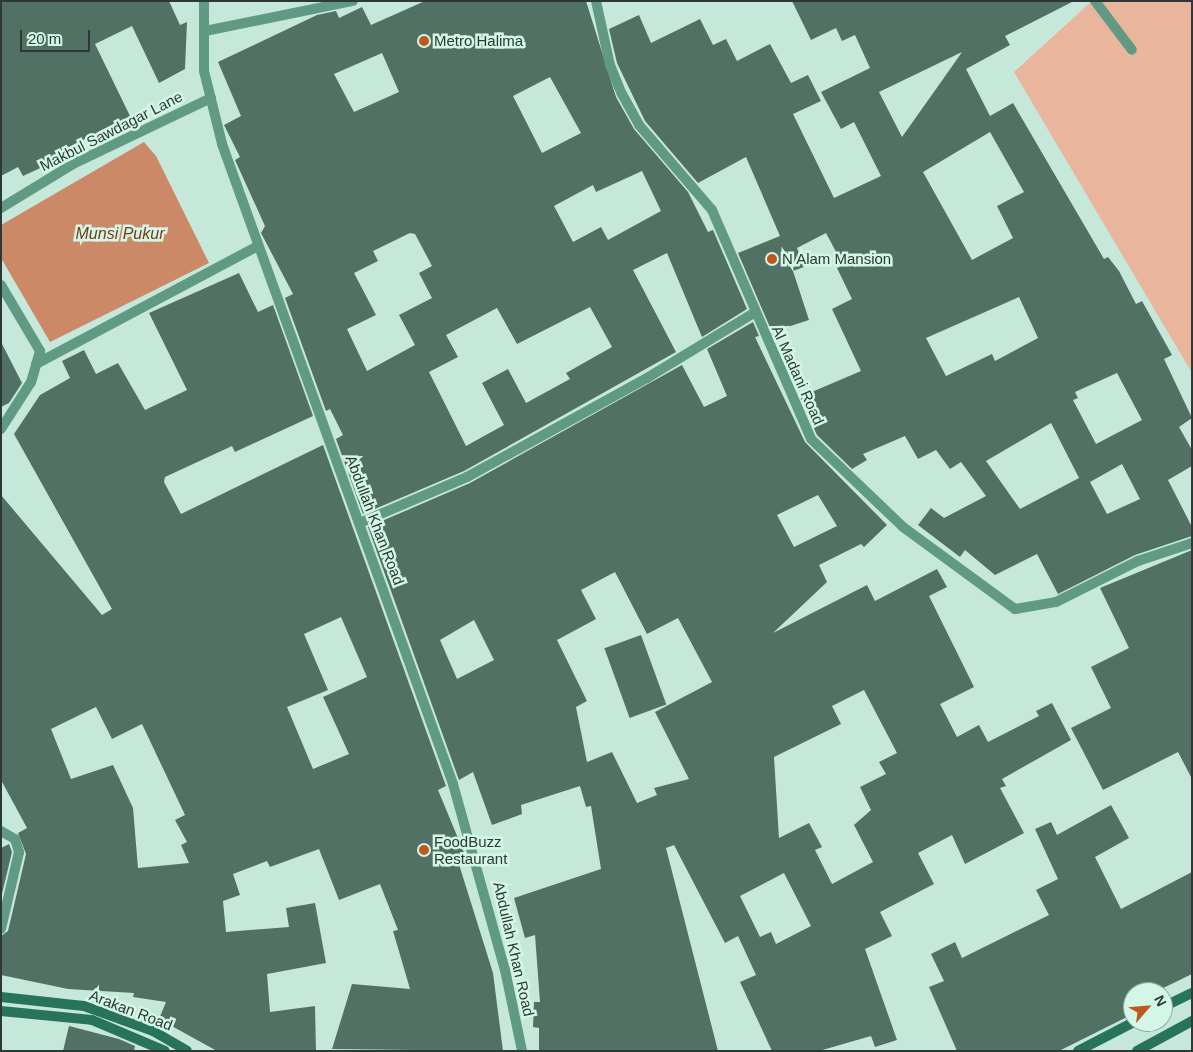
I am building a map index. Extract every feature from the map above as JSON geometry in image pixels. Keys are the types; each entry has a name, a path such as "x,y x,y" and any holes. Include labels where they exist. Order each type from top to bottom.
{"main road":[{"path":"1173,1003 1192,993"},
{"name":"Arakan Road","path":"1,998 84,1006 153,1031 187,1051"},
{"name":"Arakan Road","path":"1,1011 92,1020 165,1051"},
{"path":"1137,1051 1192,1021"},
{"path":"1078,1051 1123,1028"}],"street":[{"name":"Abdullah Khan Road","path":"204,1 204,71 222,144 258,246 362,522 474,850 522,1051"},
{"path":"205,31 353,1"},
{"name":"Al Madani Road","path":"596,1 610,65 622,94 639,125 712,210 754,313 811,439 903,527 1015,609 1056,602 1138,561 1192,542"},
{"path":"1095,1 1132,50"},
{"name":"Makbul Sawdagar Lane","path":"1,208 73,164 211,98"},
{"path":"36,364 258,246"},
{"path":"1,286 40,352 31,382 1,429"},
{"path":"362,522 466,477 647,378 754,313"},
{"path":"1,831 15,839 19,852 1,929"}],"shaded area":[{"path":"1092,1 1192,1 1192,373 1014,72"}],"water":[{"name":"Munsi Pukur","path":"144,142 156,156 209,263 50,342 1,258 1,225"}],"building":[{"path":"1,1 169,1 180,25 187,22 185,69 159,83 132,26 95,44 130,116 79,142 82,147 64,157 23,176 18,167 1,176"},
{"path":"425,1 586,1 616,97 634,129 688,192 708,232 713,230 747,309 702,337 667,253 633,270 676,352 464,471 363,514 336,439 343,435 330,409 326,411 285,298 293,294 261,233 265,226 235,160 240,157 224,125 241,116 218,62 317,15 336,11 339,18 362,7 371,25","holes":["382,53 399,92 354,112 334,74","550,77 581,133 542,153 513,96","642,171 661,211 608,240 601,227 573,242 554,206 593,185 596,192","410,233 415,234 432,266 419,273 432,298 399,315 415,345 367,371 347,329 376,315 354,273 378,261 373,251","590,307 612,347 566,373 570,379 526,403 508,369 482,383 504,425 466,446 429,372 458,357 446,335 497,308 517,344"]},
{"path":"792,1 1074,1 1005,36 1010,45 966,69 990,116 1013,103 1104,259 1108,257 1119,271 1136,304 1142,301 1172,355 1164,359 1192,418 1179,427 1192,450 1192,466 1168,480 1192,527 1192,536 1135,555 1058,594 1037,554 995,575 965,550 960,557 918,525 931,508 944,518 986,496 961,462 950,469 936,450 918,459 905,436 863,454 867,460 852,469 817,435 800,397 861,371 832,309 852,299 837,268 843,265 826,233 797,248 804,267 793,271 809,320 772,332 738,253 780,236 746,157 698,183 645,121 617,63 609,29 639,15 651,43 700,19 713,45 726,39 737,61 770,44 791,83 808,75 821,101 793,114 834,198 881,176 854,122 841,129 821,92 870,68 855,35 842,41 836,28 811,40","holes":["962,52 902,137 879,92","990,132 1024,192 997,206 1013,238 972,260 923,172","1019,297 1038,338 995,361 992,354 946,376 926,338","1117,373 1142,420 1096,444 1073,400 1078,398 1075,392","1051,423 1079,478 1020,509 986,461","1122,464 1140,499 1107,514 1090,482"]},
{"path":"239,273 258,312 273,305 313,416 235,452 232,446 165,477 164,482 181,514 323,445 446,786 438,790 465,855 457,858 493,973 503,1051 332,1049 352,984 410,989 393,931 398,930 380,884 339,900 319,849 270,867 267,861 233,874 240,895 223,901 226,932 289,927 286,908 315,903 326,963 267,974 270,1012 315,1006 316,1051 217,1051 159,1019 166,1002 133,997 134,993 68,989 1,975 1,936 8,931 26,854 18,833 27,828 1,780 1,495 102,615 112,609 14,434 40,395 70,378 62,361 84,350 96,374 118,363 145,410 187,390 149,313","holes":["341,617 367,677 323,697 349,754 313,769 287,707 328,690 304,634","96,707 112,739 142,724 185,815 175,820 187,842 181,845 189,863 138,868 133,808 113,765 71,779 51,729"]},
{"path":"753,322 759,336 755,337 805,442 887,525 864,547 861,544 819,565 827,582 773,633 867,585 875,601 937,569 947,587 929,596 974,687 940,704 957,737 979,725 988,742 1039,716 1036,711 1052,703 1071,740 1002,779 1006,786 1000,788 1024,833 965,864 952,835 918,853 934,884 880,912 892,936 865,949 897,1040 875,1047 871,1036 819,1051 772,1051 740,982 756,975 738,936 725,943 674,845 666,848 718,1051 539,1051 539,1028 533,1027 534,1002 540,1002 535,935 525,938 514,898 601,869 591,806 586,807 580,786 521,805 522,814 492,825 473,772 459,780 368,527 470,483 682,365 704,407 727,396 707,349","holes":["818,495 837,526 794,547 777,515","615,572 647,634 678,618 712,682 655,712 689,779 654,788 657,795 637,803 612,752 587,762 576,707 587,701 557,640 596,619 581,590","474,620 494,660 457,679 440,640","864,690 897,753 879,762 886,774 860,787 871,810 854,825 873,862 832,884 815,850 822,847 809,823 779,838 774,757 841,724 832,706","784,873 811,926 776,944 771,932 760,937 740,896"]},
{"path":"1,342 22,383 9,403 1,407"},
{"path":"1192,550 1192,779 1178,752 1103,790 1071,728 1111,708 1091,667 1129,648 1100,588"},
{"path":"641,635 666,705 630,718 604,648"},
{"path":"1111,805 1129,838 1095,857 1121,909 1192,872 1192,974 1173,983 1123,982 1123,1019 1059,1051 957,1051 929,987 944,981 931,954 955,942 962,958 1049,915 1036,890 1058,879 1035,829 1051,822 1057,835"},
{"path":"9,844 12,852 1,898 1,848"},
{"path":"69,1026 119,1039 135,1046 134,1051 63,1051"}],"place":[{"name":"Metro Halima","path":"424,41"},
{"name":"N Alam Mansion","path":"772,259"},
{"name":"FoodBuzz Restaurant","path":"424,850"}]}
